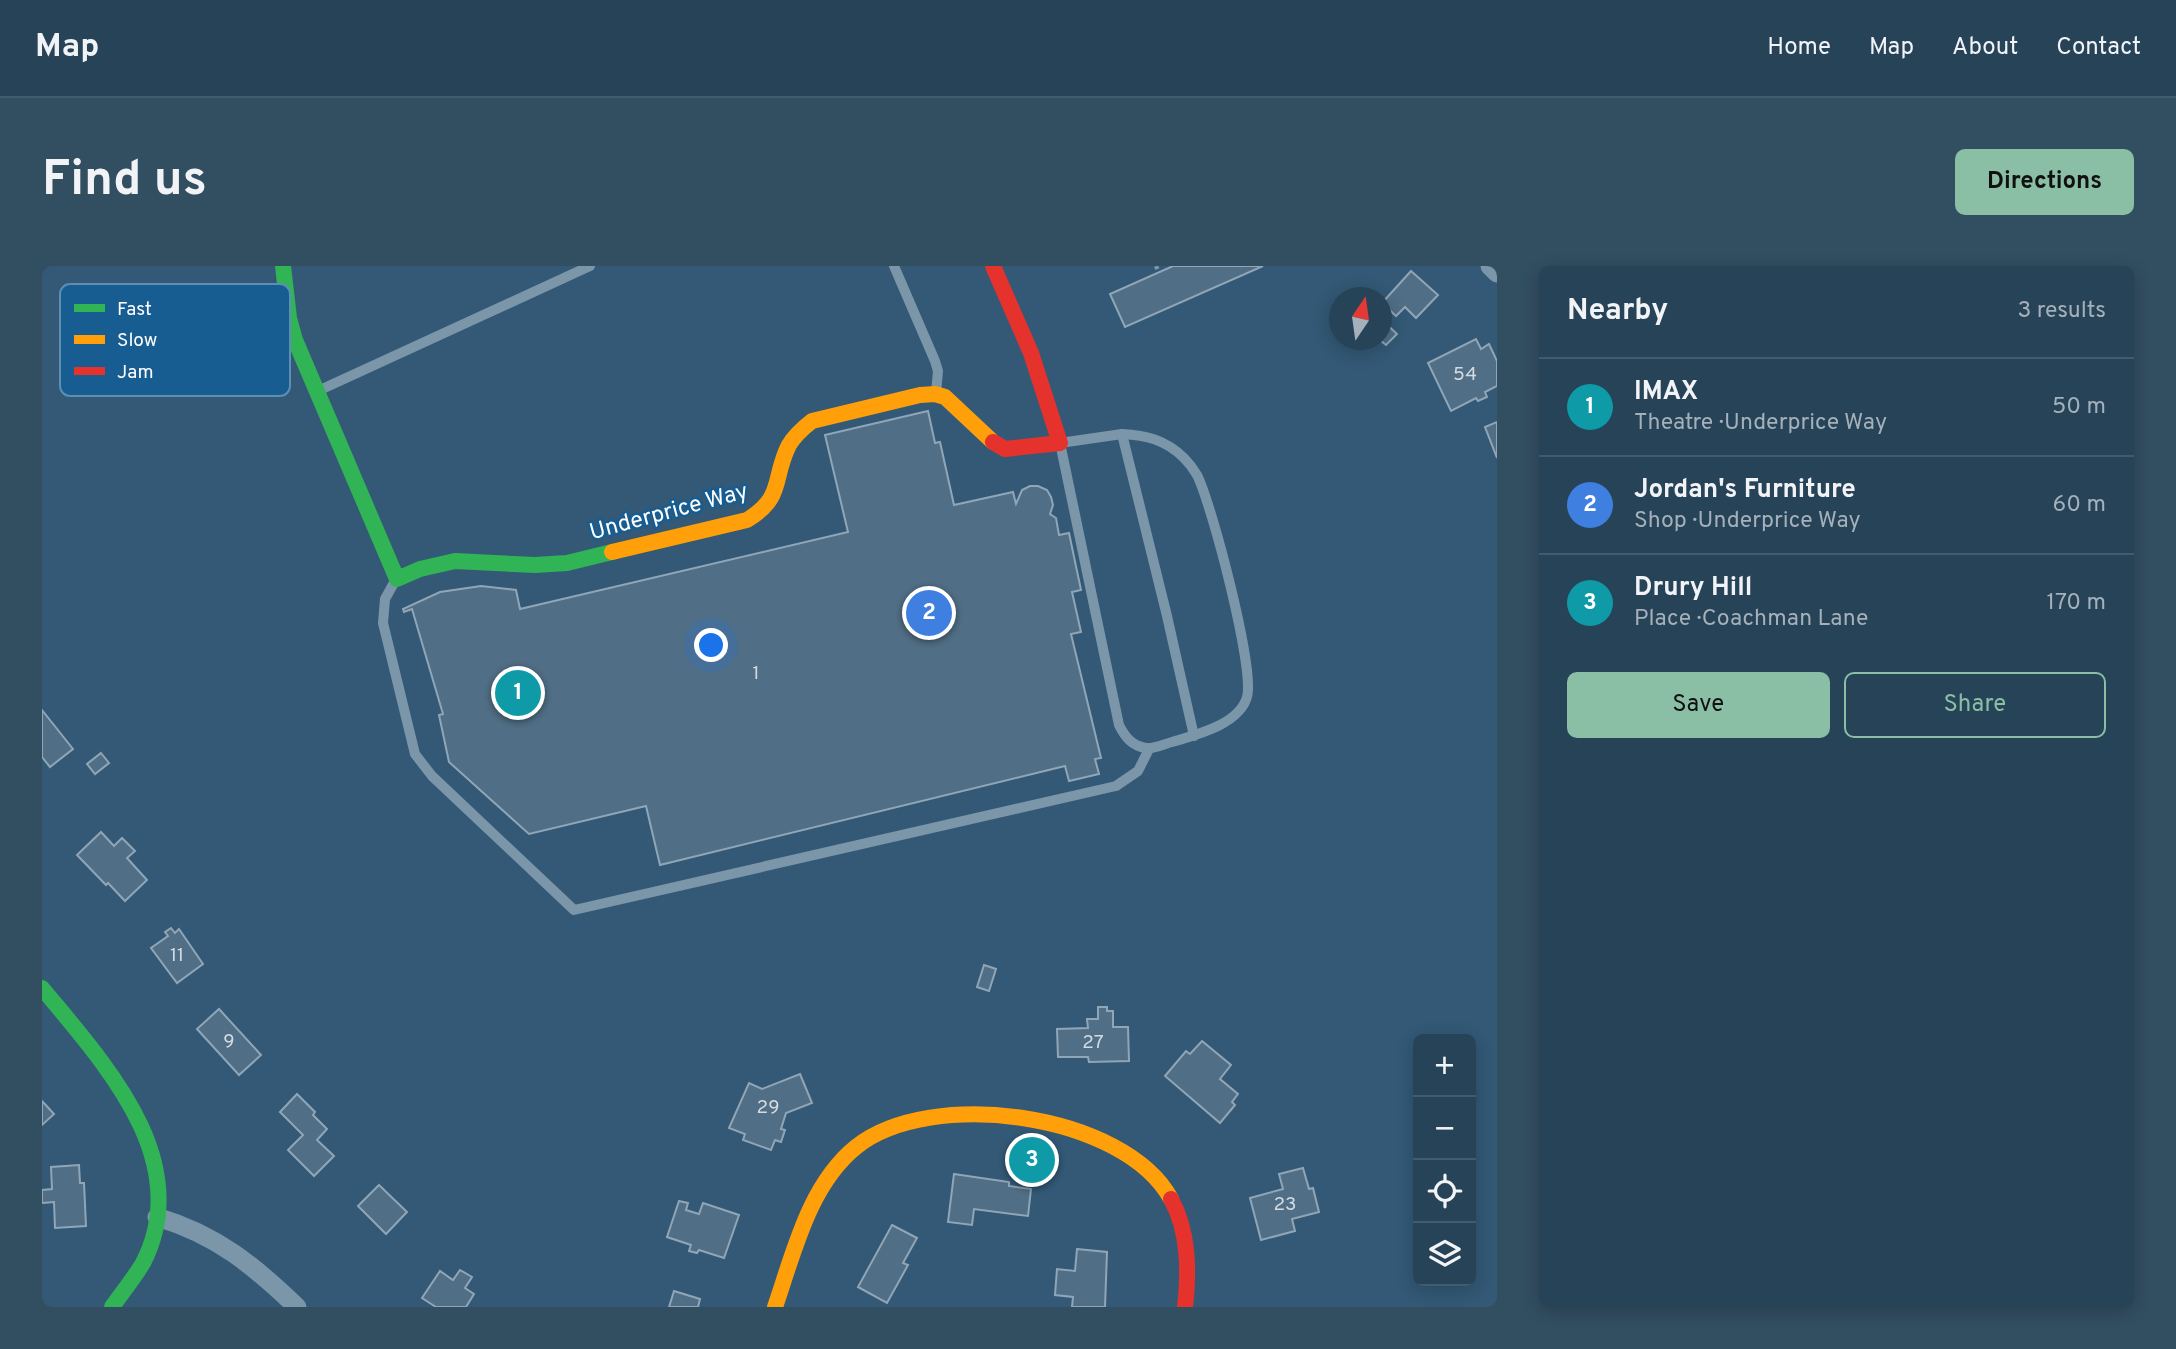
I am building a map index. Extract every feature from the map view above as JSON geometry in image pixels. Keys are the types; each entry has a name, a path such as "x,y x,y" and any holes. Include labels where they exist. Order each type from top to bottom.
{"street":[{"path":"283,266 285,284"},
{"path":"935,394 956,406 994,443 1005,449 1060,443 1045,386 993,266"},
{"path":"1490,266 1497,273"},
{"path":"290,322 295,340 397,579"},
{"name":"Underprice Way","path":"397,579 420,569 456,561 535,565 567,563 747,520 761,514 771,503 790,439 799,429 812,421 908,397 935,394"},
{"path":"42,988 108,1069 138,1115 156,1168 159,1190 157,1217 151,1242 141,1266 112,1307"},
{"path":"775,1307 810,1213 836,1166 854,1149 887,1129 923,1118 950,1116 989,1117 1068,1129 1117,1146 1139,1161 1157,1178 1172,1199 1182,1224 1187,1251 1185,1307"},
{"path":"157,1217 225,1245 248,1262 296,1307"}],"lane":[{"path":"317,392 590,266"},
{"path":"894,266 935,361 935,394"},
{"path":"1122,435 1194,736"},
{"path":"1140,435 1156,439 1185,458 1196,474 1225,567 1249,674 1247,699 1228,720 1194,736 1149,749 1133,744 1124,735 1119,725 1060,443 1140,435"},
{"path":"397,579 385,599 383,623 415,754 432,776 575,910 1116,786 1138,771 1149,749"}],"path":[{"path":"1156,266 1159,273"}],"building":[{"path":"1173,266 1263,266 1125,327 1110,294"},
{"path":"1411,271 1438,295 1416,318 1405,307 1396,316 1392,312 1392,292"},
{"path":"1476,339 1481,349 1489,344 1497,361 1497,386 1485,392 1487,397 1478,401 1476,398 1451,411 1428,363"},
{"path":"928,411 935,443 940,442 954,505 1013,492 1016,504 1022,490 1038,486 1047,490 1051,497 1053,505 1050,514 1056,518 1059,535 1069,533 1081,590 1072,592 1081,632 1071,634 1101,758 1095,759 1099,774 1069,781 1065,766 660,865 646,806 529,834 449,762 439,715 443,714 412,609 404,612 403,609 440,592 481,586 516,590 520,609 848,532 825,435"},
{"path":"1497,422 1497,458 1485,427"},
{"path":"42,710 73,749 50,767 42,757"},
{"path":"101,753 109,763 95,774 87,764"},
{"path":"101,832 114,846 122,838 135,851 127,858 147,880 125,901 77,855"},
{"path":"171,928 175,933 179,929 203,964 177,983 151,948 168,936 165,932"},
{"path":"984,965 996,969 989,991 977,987"},
{"path":"1098,1007 1107,1007 1107,1011 1113,1011 1113,1027 1128,1027 1129,1061 1089,1062 1088,1057 1058,1057 1057,1029 1088,1028 1087,1019 1098,1019"},
{"path":"219,1009 261,1055 239,1075 197,1029"},
{"path":"1202,1041 1231,1065 1220,1079 1238,1094 1232,1102 1235,1105 1220,1123 1165,1076 1186,1051 1190,1054"},
{"path":"800,1074 812,1103 786,1113 781,1129 785,1130 781,1142 775,1140 771,1150 743,1140 745,1134 729,1128 749,1083 762,1089"},
{"path":"297,1094 327,1129 317,1140 334,1156 314,1176 288,1150 303,1135 280,1112"},
{"path":"42,1101 54,1114 42,1125"},
{"path":"79,1165 80,1183 84,1183 86,1226 55,1228 54,1202 42,1203 42,1190 52,1189 51,1167"},
{"path":"1303,1168 1309,1189 1313,1188 1319,1212 1292,1219 1295,1231 1261,1240 1250,1198 1283,1189 1279,1174"},
{"path":"954,1174 1009,1182 1009,1186 1031,1189 1028,1216 974,1209 972,1225 948,1222"},
{"path":"379,1185 407,1212 386,1234 358,1206"},
{"path":"679,1201 688,1203 686,1210 699,1214 703,1203 739,1215 724,1258 699,1250 697,1253 689,1251 691,1245 667,1237"},
{"path":"892,1225 917,1238 903,1263 908,1265 887,1303 858,1287"},
{"path":"1077,1249 1107,1252 1105,1307 1072,1307 1073,1297 1055,1295 1057,1269 1075,1271"},
{"path":"460,1270 472,1277 465,1288 474,1294 466,1307 436,1307 422,1298 440,1271 453,1280"},
{"path":"674,1291 700,1299 698,1307 669,1307"}],"traffic: fast":[{"path":"283,266 285,284"},
{"path":"290,322 295,340 397,579 420,569 455,561 535,565 567,563 612,552"},
{"path":"42,988 115,1080 135,1115 150,1150 158,1187 156,1225 143,1263 112,1307"}],"traffic: slow":[{"path":"612,552 747,520 759,512 773,495 789,445 812,421 920,395 935,394 945,397 993,442"},
{"path":"775,1307 805,1221 826,1180 856,1147 889,1128 930,1118 976,1114 1024,1118 1070,1129 1112,1146 1147,1170 1171,1199"}],"traffic: jam":[{"path":"993,266 1031,353 1060,443 1005,449 993,442"},
{"path":"1171,1199 1181,1225 1186,1252 1185,1307"}],"place":[{"name":"Jordan's Furniture","path":"929,613"},
{"name":"IMAX","path":"518,693"},
{"name":"Drury Hill","path":"1032,1160"}]}
